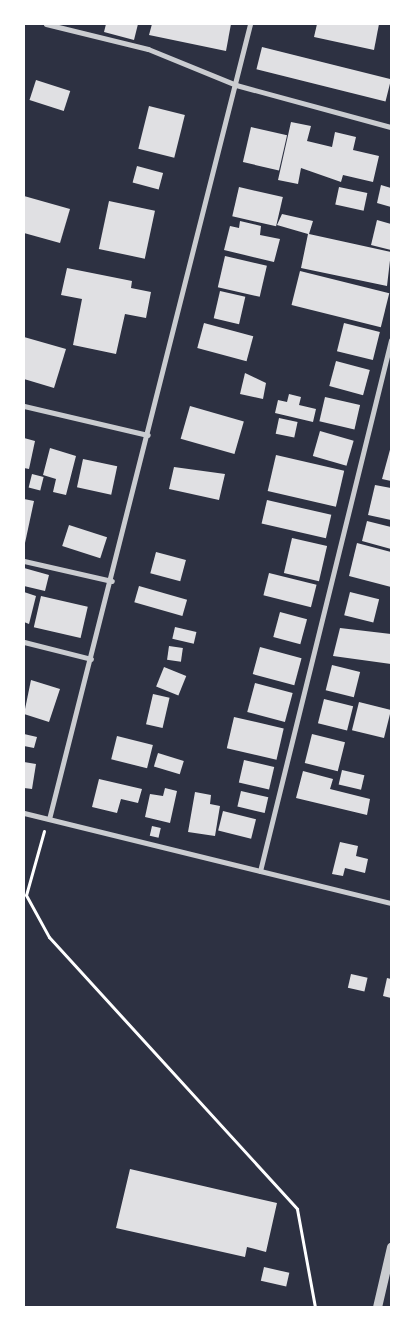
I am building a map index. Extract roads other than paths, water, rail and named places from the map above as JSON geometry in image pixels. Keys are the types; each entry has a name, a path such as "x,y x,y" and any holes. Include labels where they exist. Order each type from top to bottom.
{"street":[{"path":"46,24 148,49 236,85 391,128"},
{"path":"49,819 112,581 250,24"},
{"path":"260,871 391,340"},
{"path":"24,406 148,434"},
{"path":"24,561 112,581"},
{"path":"24,642 91,659"},
{"path":"24,812 391,903"},
{"path":"377,1307 391,1248"}]}
